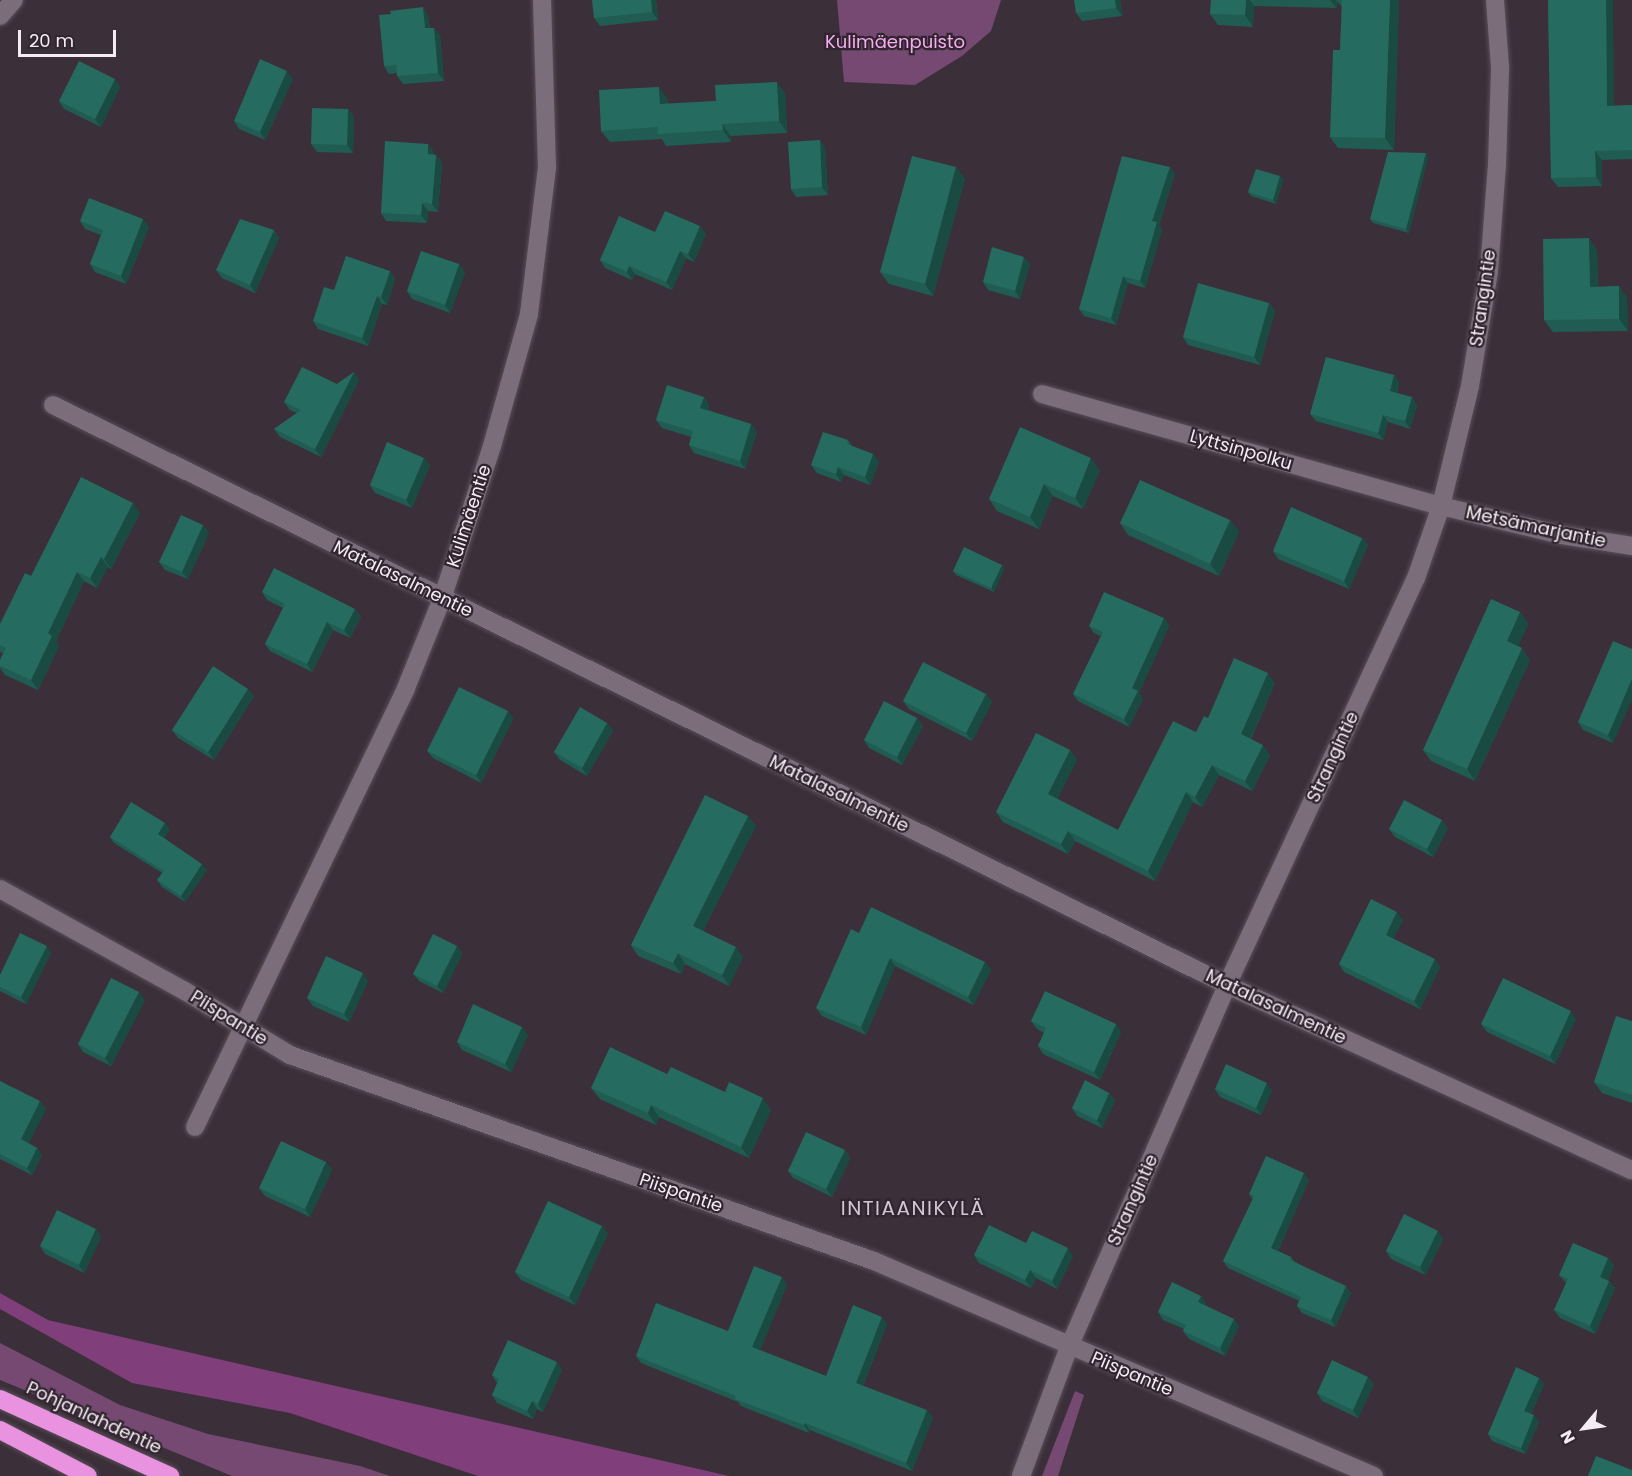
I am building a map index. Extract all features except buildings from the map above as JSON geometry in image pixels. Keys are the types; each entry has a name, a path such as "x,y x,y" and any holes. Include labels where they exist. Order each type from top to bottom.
{"highway":[{"name":"Pohjanlahdentie","path":"0,1399 170,1476"},
{"path":"0,1430 88,1476"}],"street":[{"path":"0,16 14,0"},
{"name":"Kulimäentie","path":"195,1127 406,688 442,599 492,446 529,314 547,168 542,0"},
{"name":"Strangintie","path":"1021,1476 1069,1347 1227,985 1416,578 1441,506 1470,386 1489,272 1497,165 1500,67 1495,0"},
{"name":"Lyttsinpolku","path":"1042,394 1441,506"},
{"name":"Matalasalmentie","path":"53,405 1227,985 1632,1170"},
{"name":"Metsämarjantie","path":"1441,506 1562,535 1632,546"},
{"name":"Piispantie","path":"0,890 185,991 290,1055 874,1261 1069,1347 1374,1476"}],"green space":[{"name":"Kulimäenpuisto","path":"837,0 1001,0 991,31 962,56 915,85 844,82"},
{"path":"0,1343 120,1405 208,1434 360,1466 390,1476 232,1476 0,1380"},
{"path":"1075,1391 1084,1395 1058,1476 1042,1476"}],"shaded area":[{"path":"0,1293 48,1320 729,1476 478,1476 290,1413 132,1383 0,1309"}],"district":[{"name":"INTIAANIKYLÄ","path":"913,1208"}]}
